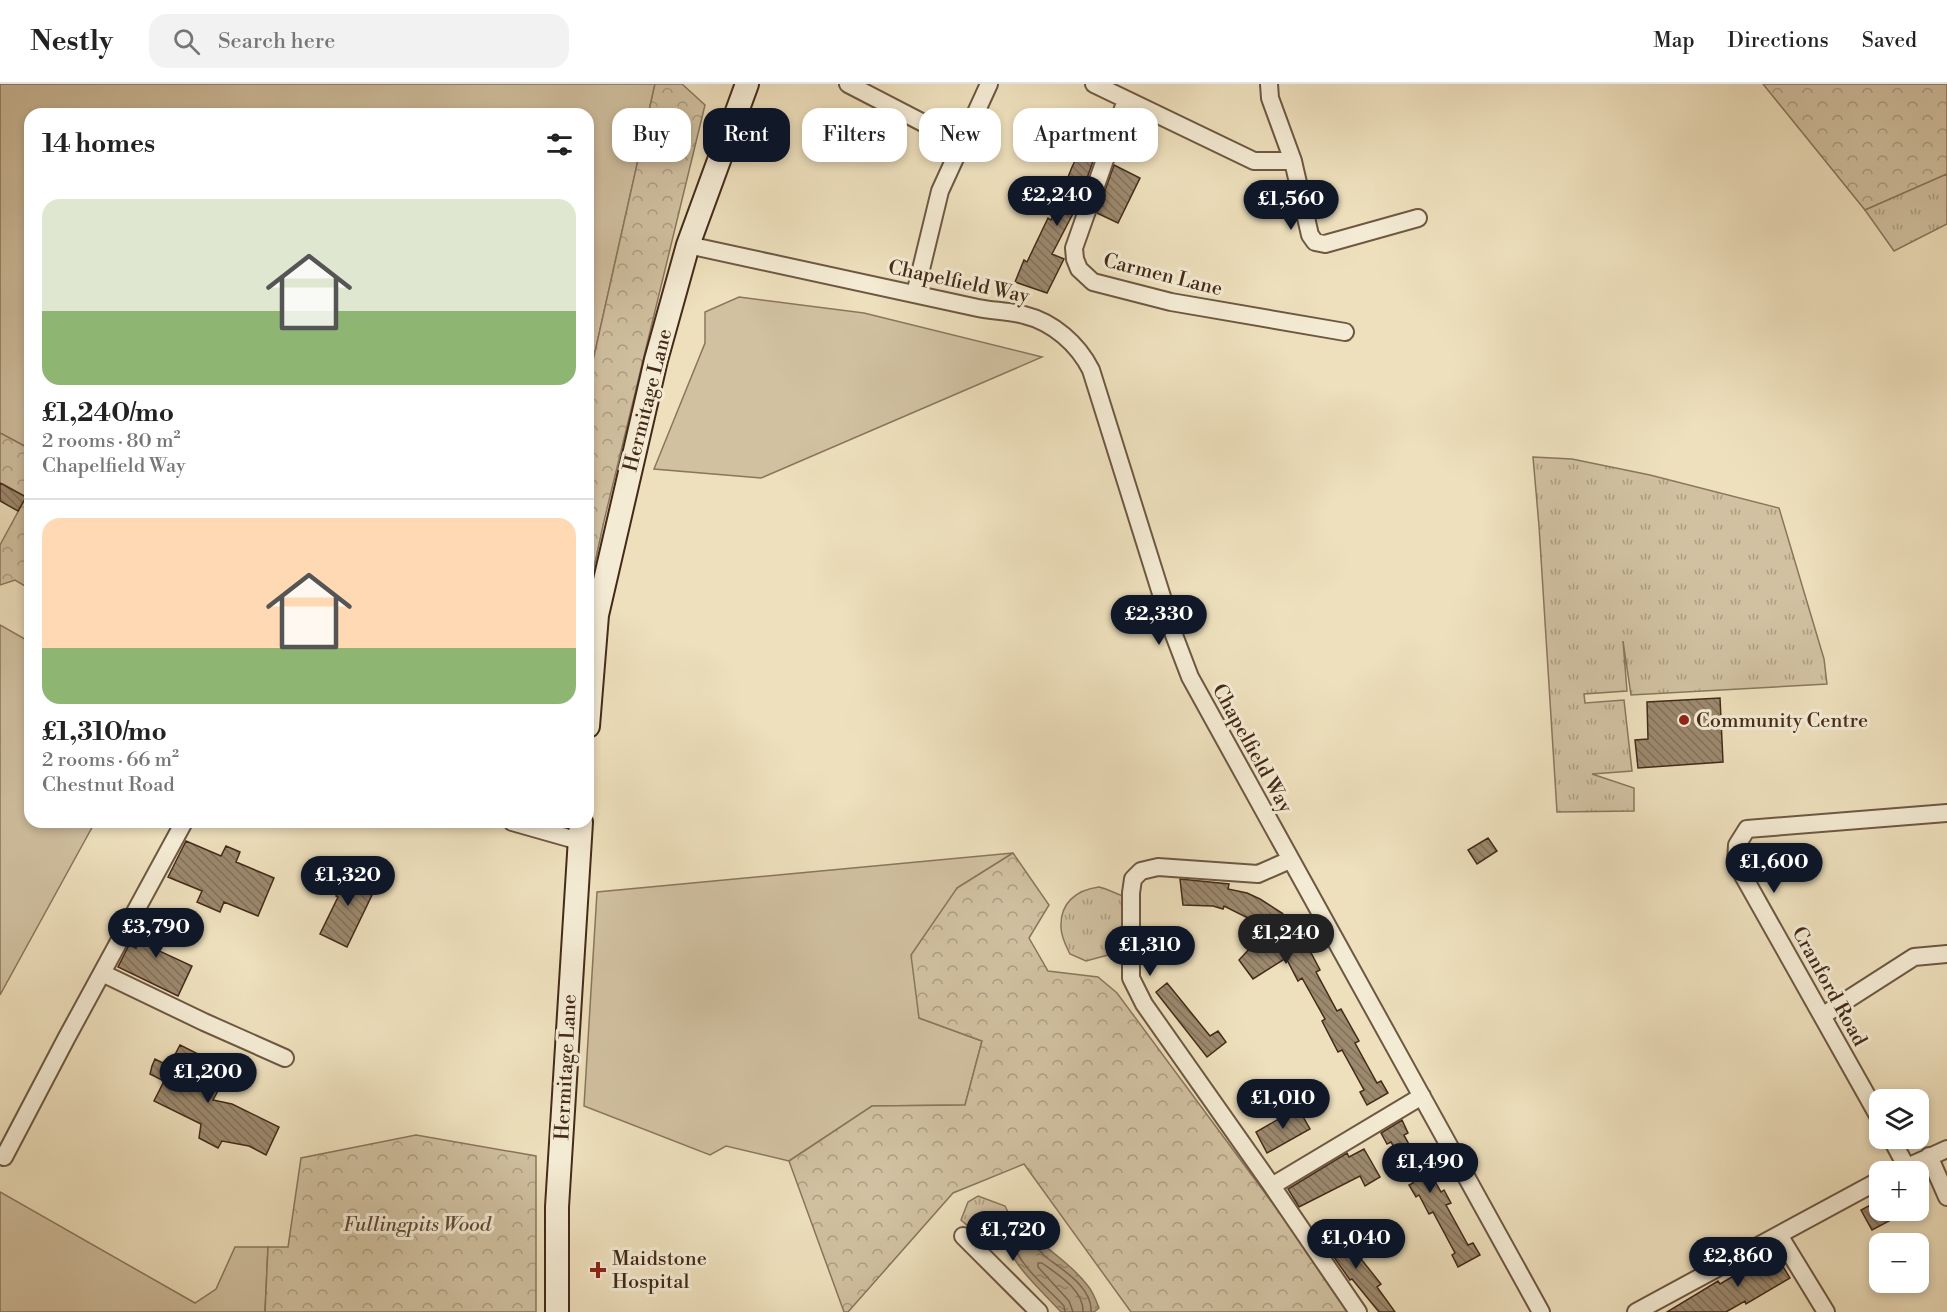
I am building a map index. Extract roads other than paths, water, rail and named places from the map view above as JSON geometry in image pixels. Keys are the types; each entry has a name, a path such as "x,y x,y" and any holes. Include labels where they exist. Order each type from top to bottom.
{"main road":[{"name":"Hermitage Lane","path":"594,652 597,615 656,360 688,245 747,84"},
{"name":"Hermitage Lane","path":"557,1312 557,1207 580,831"}],"street":[{"path":"848,84 919,121"},
{"path":"978,108 989,84"},
{"path":"1094,84 1254,161 1293,161"},
{"path":"1269,84 1270,98 1293,161 1310,235 1315,242 1325,244 1418,218"},
{"name":"Carmen Lane","path":"1126,100 1074,248 1079,269 1093,282 1171,302 1345,332"},
{"path":"915,294 940,191 953,162"},
{"name":"Chapelfield Way","path":"688,245 978,308 1026,315 1060,333 1085,357 1181,656 1190,677 1541,1312"},
{"name":"Cranford Road","path":"1869,1099 1736,863 1737,845 1747,829 1947,813"},
{"path":"4,1157 181,828"},
{"path":"557,828 580,831"},
{"path":"1290,860 1258,874 1158,867 1140,871 1133,879 1131,893 1131,978 1144,1004 1358,1312"},
{"path":"1822,1016 1914,957 1947,954"},
{"path":"102,974 285,1058"},
{"path":"1272,1186 1422,1096"},
{"path":"1918,1161 1947,1149"},
{"path":"1929,1156 1947,1197"},
{"path":"1636,1312 1660,1306 1779,1235 1869,1186"},
{"path":"1779,1235 1826,1312"},
{"path":"963,1236 1039,1312"}],"water":[{"path":"1027,1231 1082,1278 1099,1308 1094,1312 1061,1312 1038,1288 1016,1262 1005,1242 1012,1233"}],"place":[{"name":"Community Centre","path":"1684,720"},
{"name":"Maidstone Hospital","path":"598,1270"}],"park label":[{"name":"Fullingpits Wood","path":"417,1224"}]}
